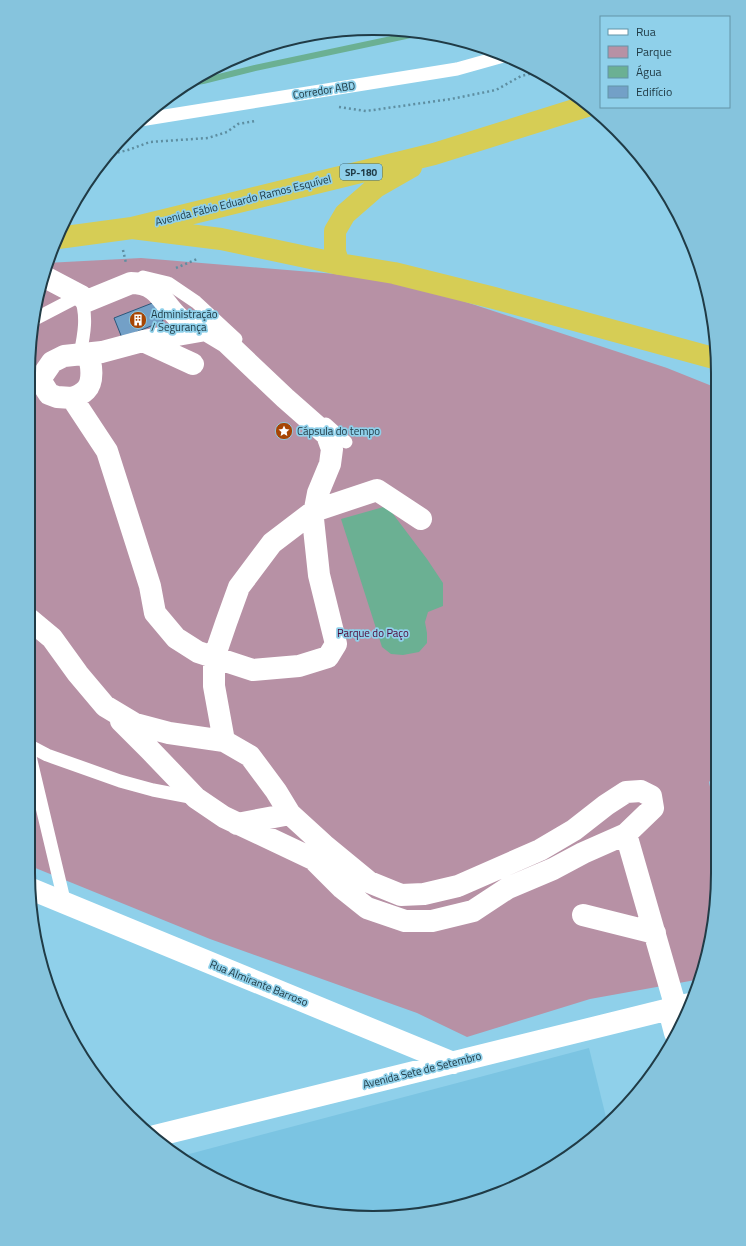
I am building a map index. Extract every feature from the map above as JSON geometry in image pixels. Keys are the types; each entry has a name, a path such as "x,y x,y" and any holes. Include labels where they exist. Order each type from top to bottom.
{"highway":[{"name":"Avenida Fábio Eduardo Ramos Esquível","path":"64,237 132,228 434,154 582,108"},
{"path":"339,264 335,252 335,231 345,214 376,187 434,154"},
{"path":"132,228 222,239 339,264 394,273 494,298 710,357"}],"street":[{"path":"49,279 87,301 131,283 138,283 148,286 163,299 181,320 206,330 226,342 284,398 327,435 332,449 330,464 318,493 312,519 319,575 336,644 328,657 299,666 253,670 198,652 176,638 155,613 150,586 107,451 72,398"},
{"path":"83,354 89,358 92,378 87,389 79,396 72,398 57,397 35,387 52,362 64,356 83,354 102,352 143,341 206,330"},
{"path":"143,341 193,364"},
{"path":"224,741 214,686 214,658 239,587 272,543 314,510 377,490 421,519"},
{"path":"35,624 52,638 78,674 105,706 196,798 237,824 312,858 342,888 367,908 405,921 432,921 473,911 508,888 553,869 583,853 626,834 653,808 651,796 641,791 626,792 606,805 574,830 540,850 458,886 424,894 401,894 369,882 324,845 290,814 276,791 250,756 224,741 169,733 135,724 105,706"},
{"path":"237,824 290,814"},
{"path":"626,834 678,1007 676,1021"},
{"name":"Rua Almirante Barroso","path":"36,891 452,1063"},
{"path":"583,915 655,933"},
{"name":"Avenida Sete de Setembro","path":"160,1135 678,1007"}],"lane":[{"name":"Corredor ABD","path":"151,118 457,68 495,58"},
{"path":"40,317 113,279 128,275 168,283 196,302 346,442"},
{"path":"80,296 85,314 83,354"},
{"path":"35,748 47,755 120,781 153,790 196,798"},
{"path":"35,778 65,904"}],"path":[{"path":"339,107 366,111 451,99 496,90 521,76 530,74"},
{"path":"117,153 150,142 208,138 227,132 238,124 260,120"},
{"path":"157,280 182,265 202,258"}],"shaded area":[{"path":"589,1048 606,1117 579,1141 561,1154 542,1166 502,1185 482,1193 439,1205 395,1210 351,1210 307,1205 264,1193 244,1185 204,1166 186,1155"}],"green space":[{"name":"Parque do Paço","path":"141,258 396,279 667,368 711,386 711,780 709,782 711,792 711,873 705,939 693,980 590,999 467,1037 417,1013 210,939 35,868 35,373 41,307 54,263"}],"water":[{"path":"387,506 443,583 443,606 428,612 425,622 427,643 419,652 403,655 391,654 382,647 341,519"}],"building":[{"name":"Administração / Segurança","path":"155,302 163,321 122,338 114,318"}],"waterway":[{"path":"202,81 255,68 403,37"}],"place":[{"name":"Administração / Segurança","path":"138,320"},
{"name":"Cápsula do tempo","path":"284,431"}]}
